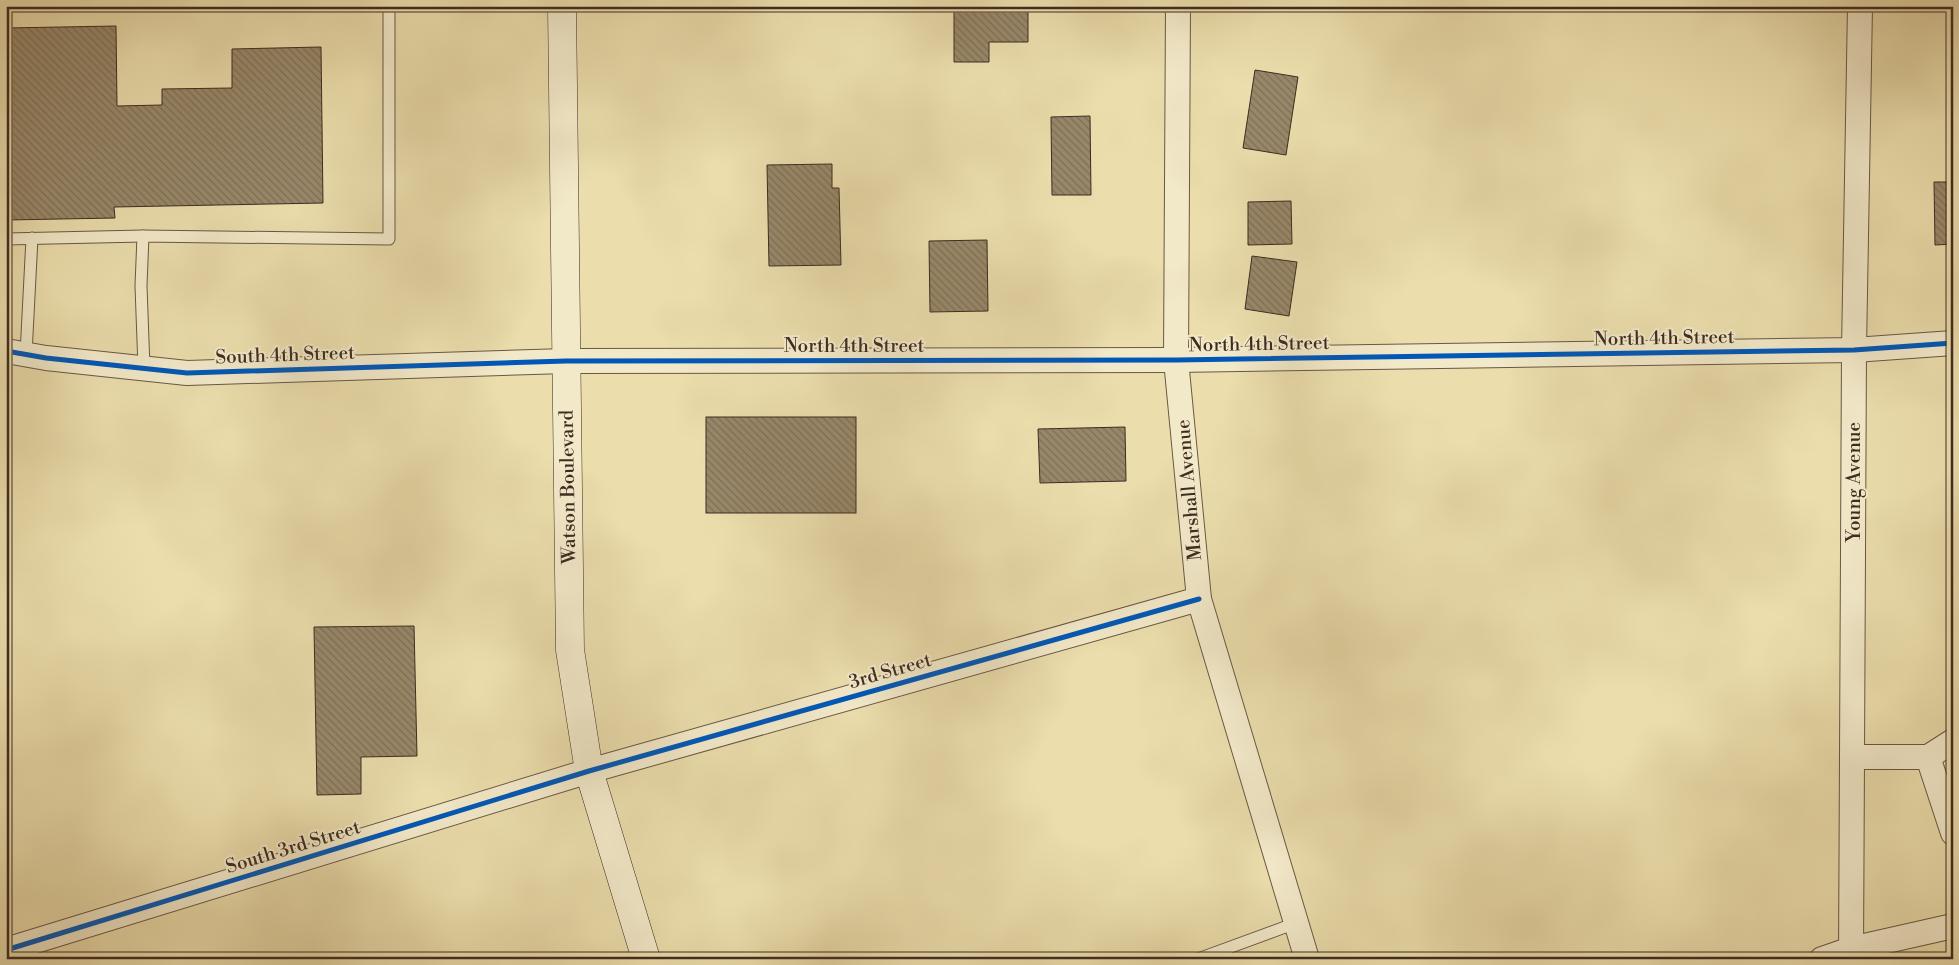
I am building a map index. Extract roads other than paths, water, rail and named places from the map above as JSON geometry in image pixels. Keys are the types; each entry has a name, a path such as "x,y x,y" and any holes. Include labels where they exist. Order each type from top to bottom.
{"main road":[{"name":"Watson Boulevard","path":"562,6 570,650 589,771 646,959"}],"street":[{"name":"Marshall Avenue","path":"1178,6 1176,360 1199,599 1307,959"},
{"name":"Young Avenue","path":"1851,954 1854,350 1860,6"},
{"name":"North 4th Street","path":"566,361 1176,360 1854,350 1953,344"},
{"name":"South 4th Street","path":"16,352 187,373 566,361"},
{"name":"3rd Street","path":"589,771 1199,599"},
{"path":"1853,757 1928,757 1953,741"},
{"path":"1928,757 1953,833"},
{"name":"South 3rd Street","path":"6,950 589,771"},
{"path":"1822,959 1851,954 1953,926"}],"lane":[{"path":"6,239 144,236 389,239 389,6"},
{"path":"144,236 141,286 144,368"},
{"path":"16,352 32,238"},
{"path":"1198,959 1296,923"}]}
